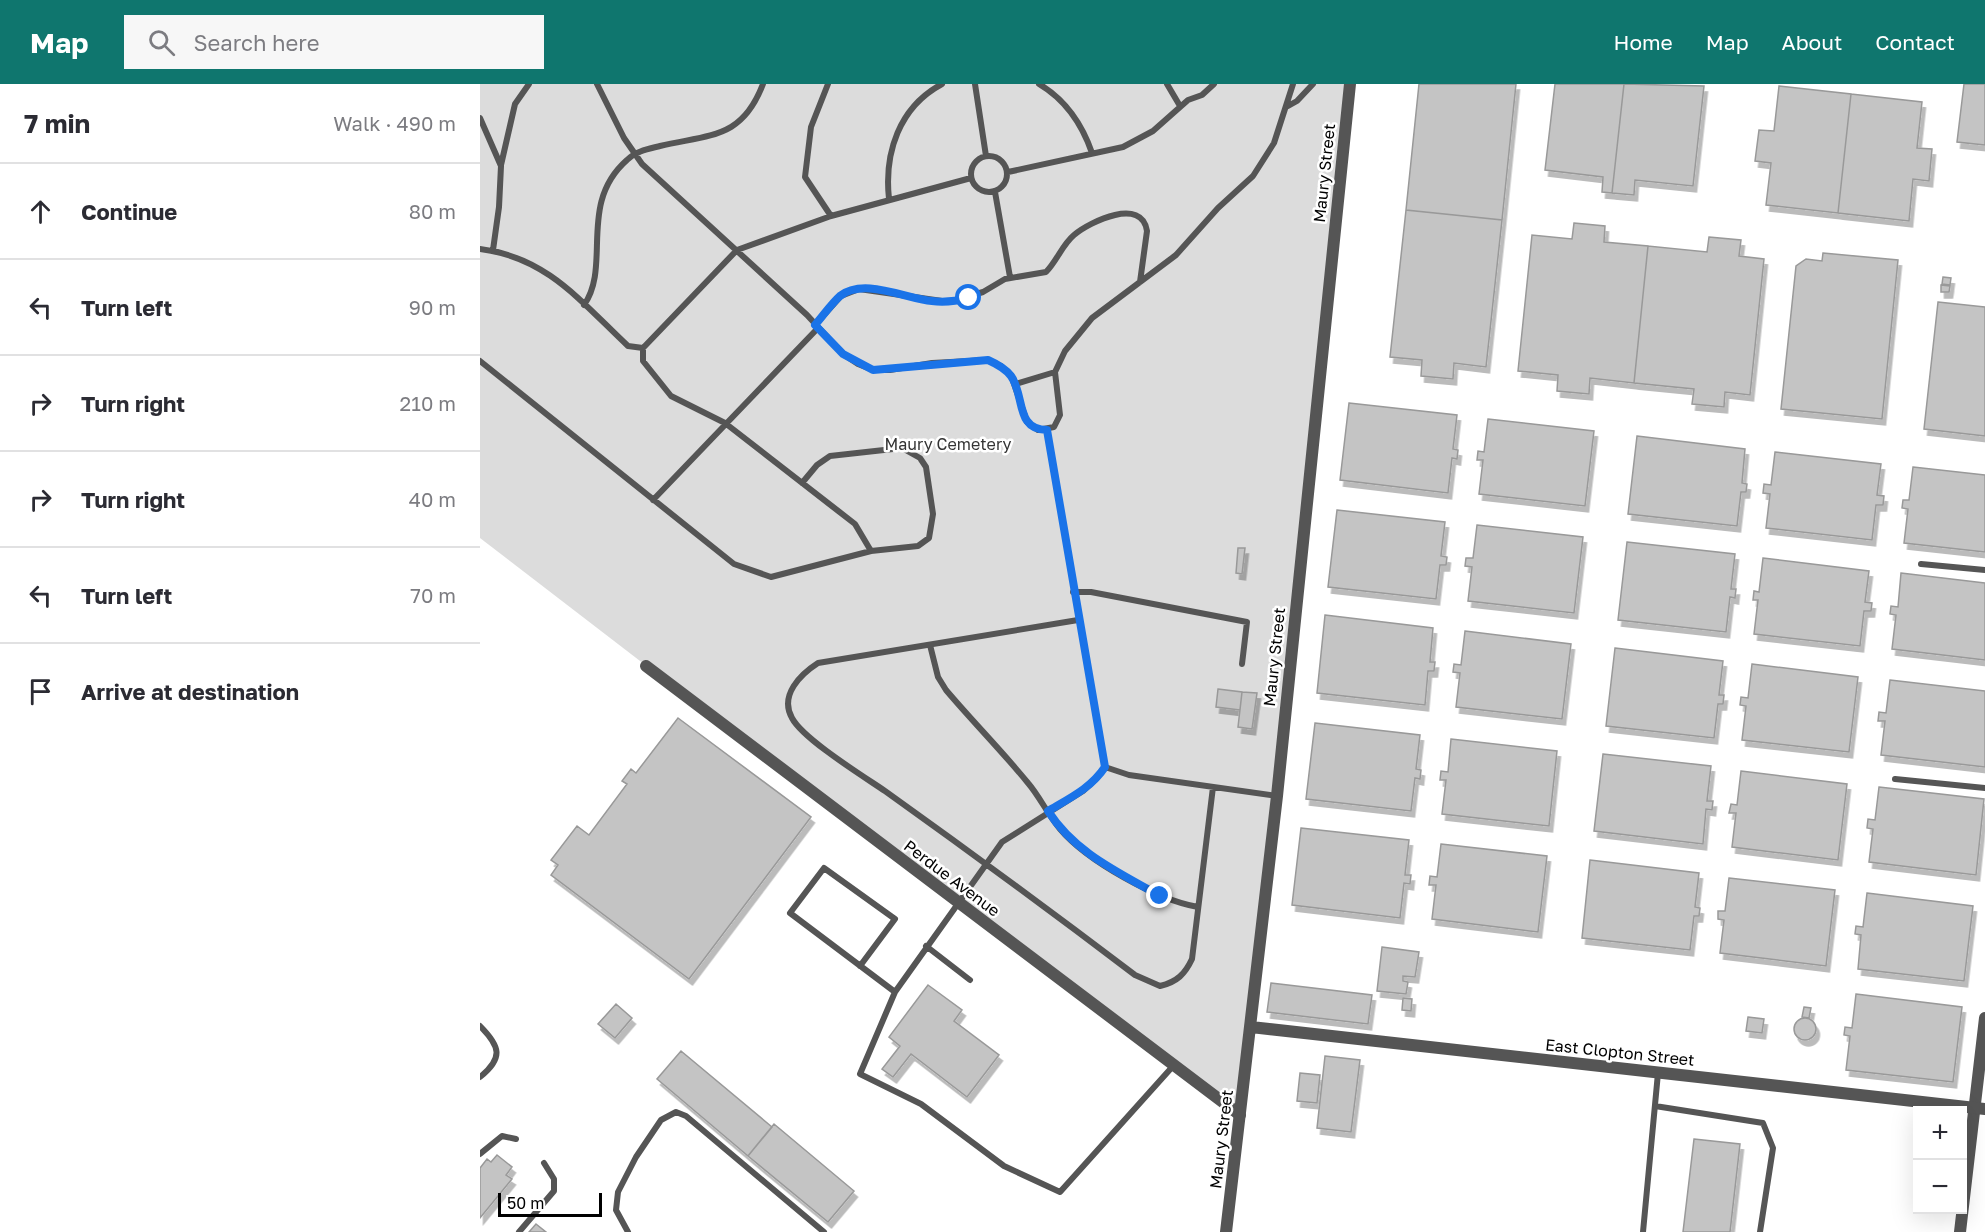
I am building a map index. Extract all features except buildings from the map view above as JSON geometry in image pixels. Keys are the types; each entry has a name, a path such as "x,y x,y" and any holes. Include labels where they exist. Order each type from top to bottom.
{"street":[{"name":"Maury Street","path":"1226,1232 1276,796 1350,84"},
{"name":"Perdue Avenue","path":"646,666 1240,1115"},
{"path":"1960,1232 1980,1108 1985,1018"},
{"name":"East Clopton Street","path":"1251,1027 1980,1108"}],"lane":[{"path":"493,250 499,207 501,166 515,104 529,84"},
{"path":"597,84 624,138 658,180 737,250 843,354 873,370 988,360 1001,366 1016,384 1021,411 1027,422 1038,430 1054,428 1060,415 1055,372 1078,332 1092,318 1176,255 1218,208 1253,176 1274,143 1288,106 1293,84"},
{"path":"584,305 591,295 595,238 604,189 618,169 635,154 721,132 737,124 755,104 762,84"},
{"path":"828,84 811,127 805,177 831,216"},
{"path":"889,199 887,170 900,125 922,98 942,84"},
{"path":"975,84 986,156"},
{"path":"1039,84 1070,110 1083,129 1092,153"},
{"path":"1167,84 1180,106"},
{"path":"1008,172 1123,147 1141,139 1180,106 1202,95 1214,84"},
{"path":"1288,106 1297,101 1312,84"},
{"path":"480,118 501,166"},
{"path":"986,156 998,158 1008,172 1005,184 995,192 978,189 971,178 973,166 986,156"},
{"path":"871,551 855,524 725,423 671,396 643,361 643,348 728,256 737,250 831,216 971,178"},
{"path":"995,192 1010,277"},
{"path":"653,500 817,326 841,296 859,289 949,302 982,292 1010,277 1046,272 1075,234 1116,215 1131,212 1140,215 1146,223 1147,231 1140,282"},
{"path":"480,249 493,250 526,260 540,268 628,346 643,348"},
{"path":"480,361 734,564 771,577 871,551 918,546 929,538 933,514 926,467 920,458 902,448 830,456 817,465 802,483"},
{"path":"1016,384 1055,372"},
{"path":"1047,430 1073,592 1105,767 1083,791 1048,811 1002,843 986,863 894,992 860,1074 921,1104 1004,1166 1060,1192 1174,1065"},
{"path":"1921,564 1985,570"},
{"path":"1073,592 1090,592 1247,622 1242,664"},
{"path":"1078,620 818,663 797,680 790,693 788,708 792,719 823,747 986,863 1135,975 1160,986 1171,983 1187,970 1192,959 1214,787"},
{"path":"930,645 936,670 946,690 1029,784 1058,827 1088,855 1160,896 1198,907"},
{"path":"1105,767 1129,775 1276,796"},
{"path":"1895,779 1985,788"},
{"path":"860,966 895,919 824,868 790,913 894,992"},
{"path":"926,946 970,980"},
{"path":"480,1026 496,1044 497,1052 495,1061 480,1077"},
{"path":"1643,1232 1658,1072"},
{"path":"1655,1106 1763,1123 1773,1148 1760,1232"},
{"path":"628,1232 616,1210 618,1192 636,1157 661,1120 676,1112 686,1116 824,1232"},
{"path":"480,1154 502,1136 516,1139"},
{"path":"519,1232 554,1191 554,1179 544,1164"}],"green space":[{"name":"Maury Cemetery","path":"480,84 1349,84 1240,1122 480,538"}],"route":[{"path":"969,298 949,302 930,301 872,289 859,289 841,296 815,325 843,354 873,370 890,370 932,363 988,360 1001,366 1011,375 1016,384 1021,411 1027,422 1033,428 1047,430 1049,453 1105,767 1083,791 1048,811 1058,827 1088,855 1160,896"}]}
